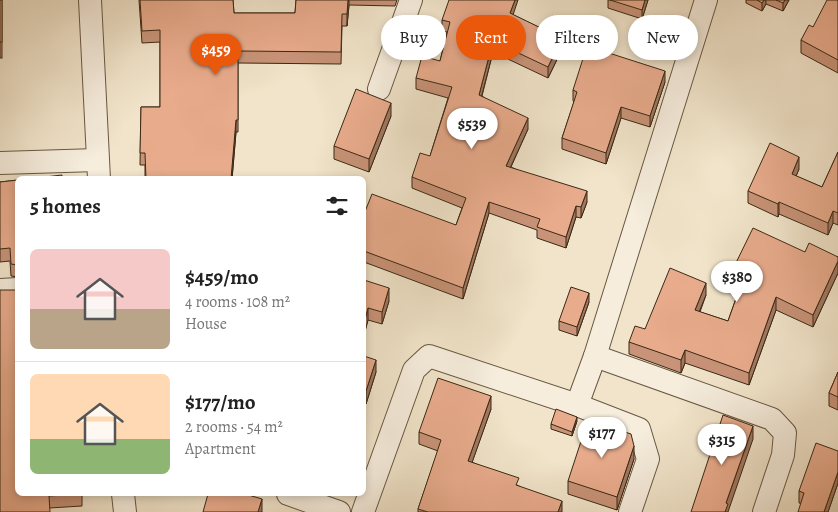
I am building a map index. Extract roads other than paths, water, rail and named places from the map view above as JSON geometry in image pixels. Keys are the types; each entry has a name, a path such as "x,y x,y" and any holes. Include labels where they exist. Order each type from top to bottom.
{"street":[{"path":"0,163 98,169 90,0"},
{"path":"380,89 411,0"},
{"path":"576,405 595,356 706,0"},
{"path":"0,290 15,289"},
{"path":"363,512 414,370 429,356 576,405 639,429 648,459 630,512"},
{"path":"595,356 772,419 785,432 783,455 764,512"},
{"path":"123,496 125,512"},
{"path":"294,496 339,512"}]}
